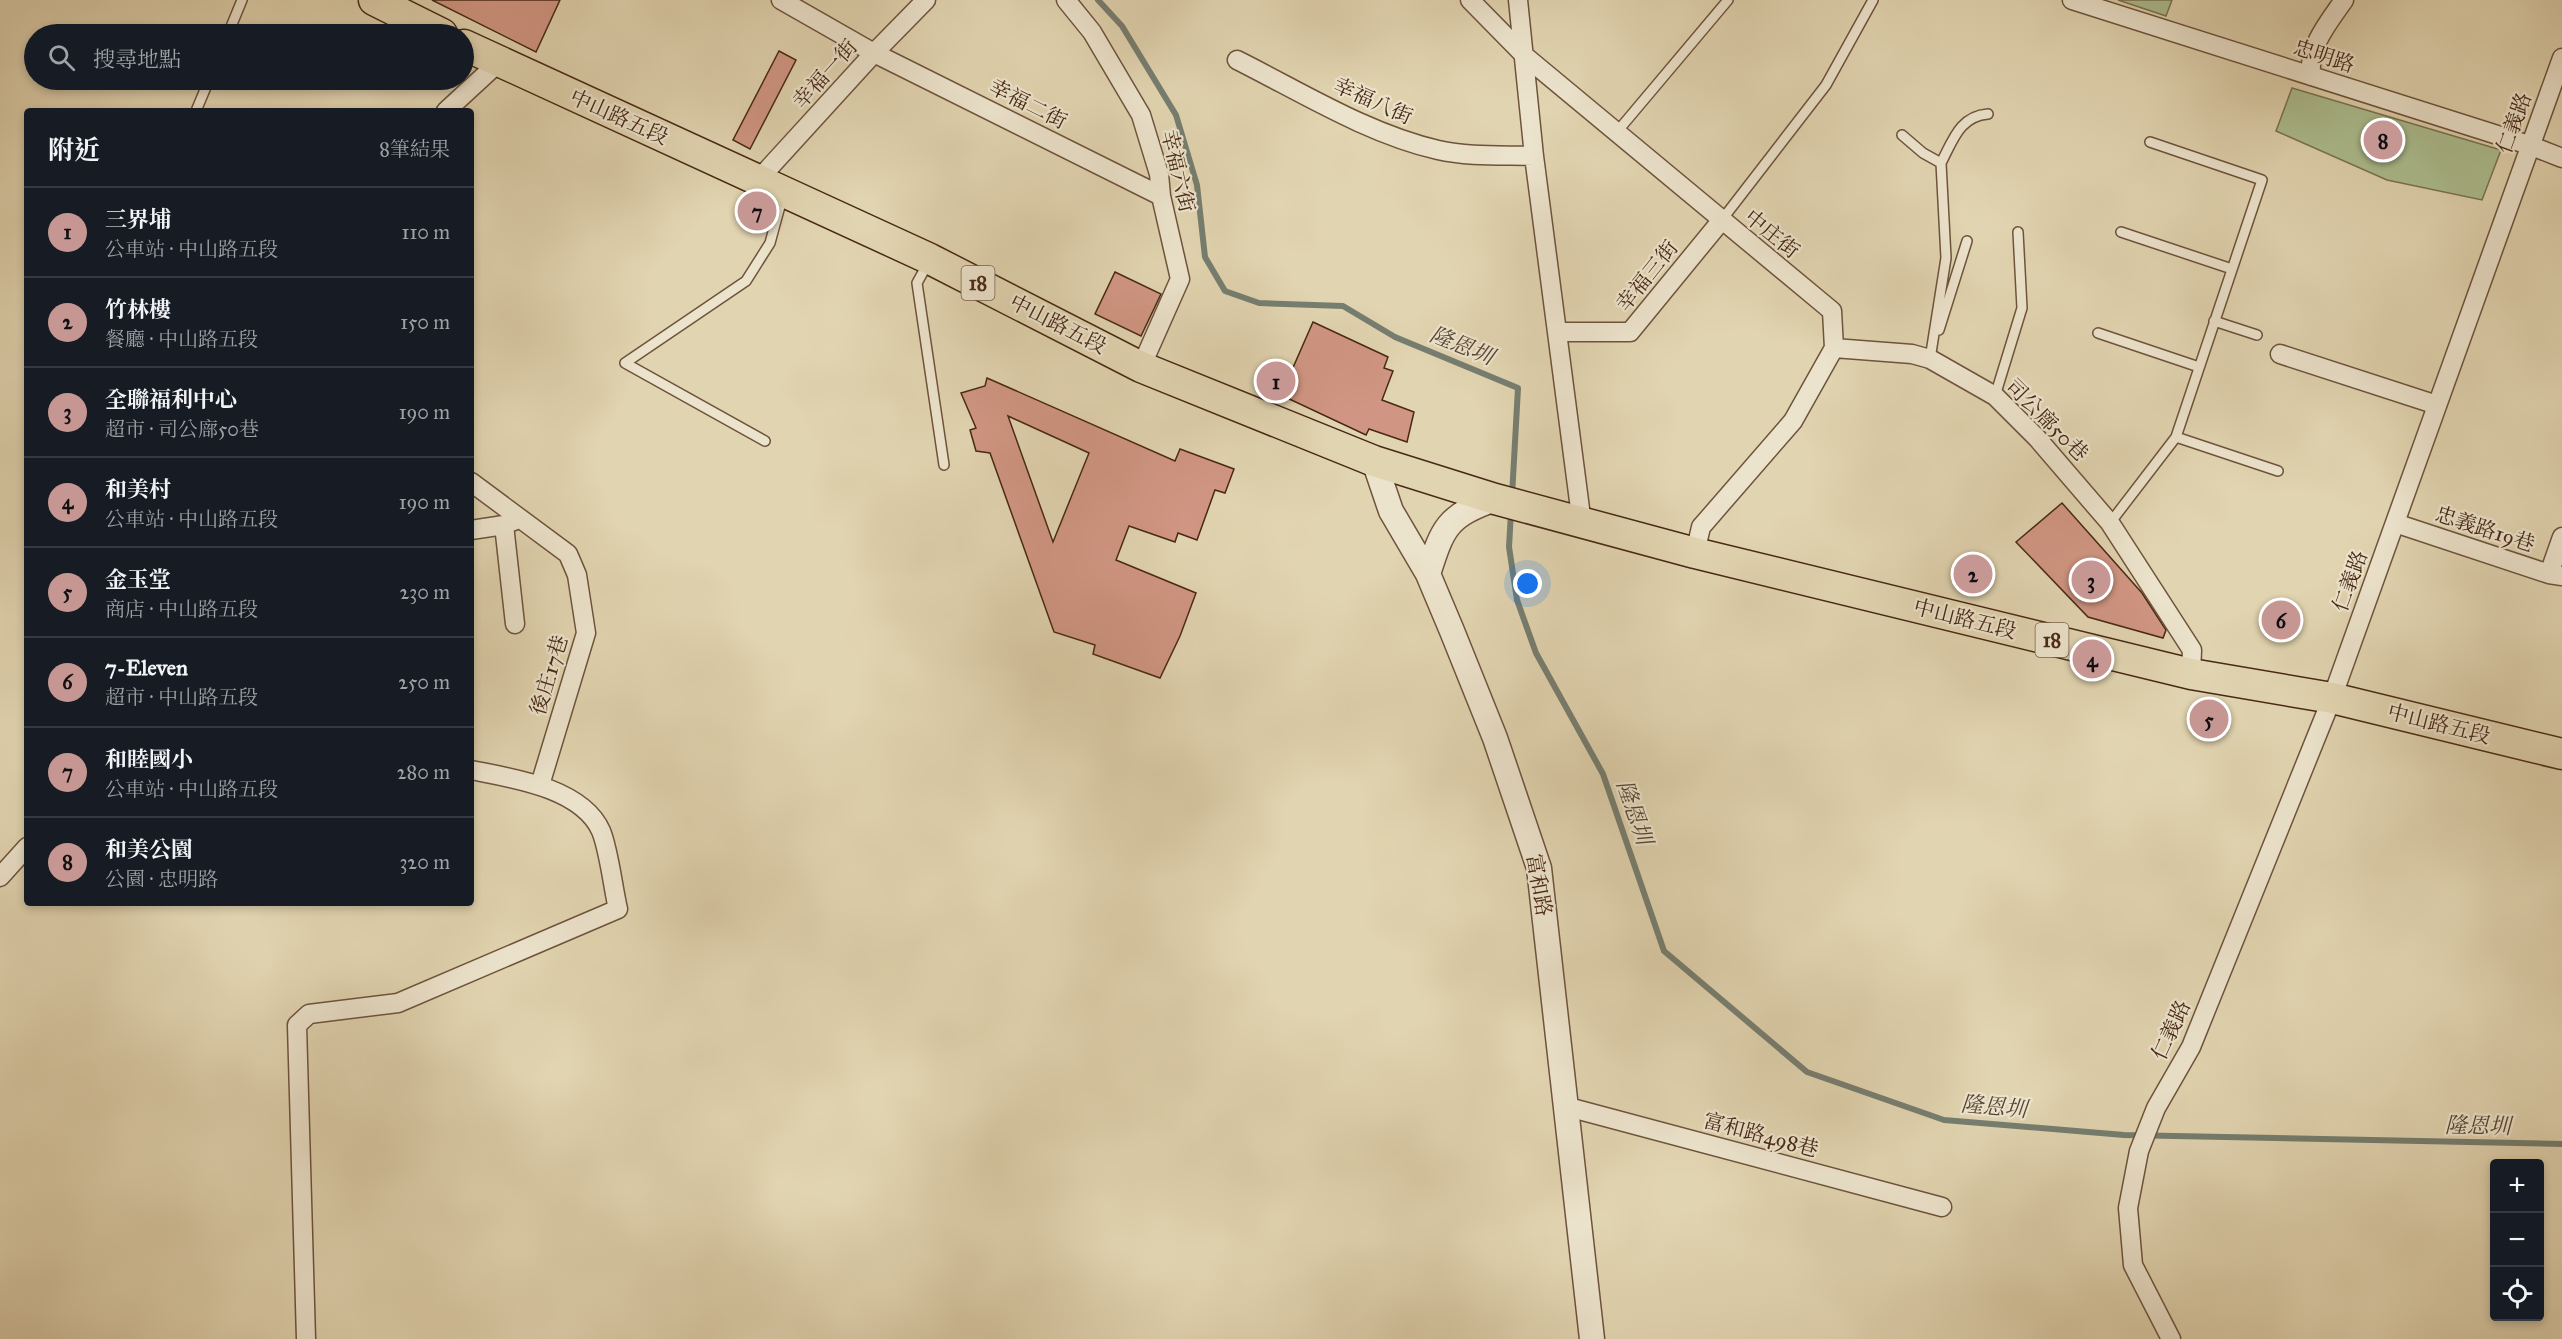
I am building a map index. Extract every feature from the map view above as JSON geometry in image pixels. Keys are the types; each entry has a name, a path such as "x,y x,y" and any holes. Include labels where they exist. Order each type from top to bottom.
{"main road":[{"path":"374,0 422,24"},
{"name":"中山路五段","path":"474,50 930,259 1141,367 1374,461 1497,500 1695,553 2191,675 2332,698 2562,754"}],"street":[{"name":"幸福二街","path":"781,0 874,53 1161,196"},
{"name":"幸福一街","path":"772,186 874,53 926,0"},
{"name":"幸福六街","path":"1066,0 1092,32 1141,115 1159,174 1161,196 1180,279 1141,367"},
{"name":"中庄街","path":"1470,0 1526,57 1832,311 1834,348"},
{"path":"1518,0 1526,57 1534,156 1582,524"},
{"name":"忠明路","path":"2072,0 2529,145 2562,158"},
{"path":"2311,76 2309,62 2318,38 2344,0"},
{"name":"仁義路","path":"2171,1339 2133,1265 2128,1208 2139,1151 2156,1108 2191,1047 2332,698 2562,58"},
{"name":"幸福八街","path":"1237,60 1391,137 1440,150 1534,156"},
{"path":"474,85 498,63"},
{"path":"449,108 469,90"},
{"name":"幸福三街","path":"1558,332 1630,332 1721,221"},
{"path":"1695,553 1701,527 1793,421 1834,348"},
{"name":"司公廍50巷","path":"1834,348 1912,354 1930,359 1995,396 2037,438 2110,523 2192,650 2191,675"},
{"path":"2280,354 2437,405"},
{"name":"富和路","path":"1374,461 1391,511 1428,574 1495,738 1539,868 1593,1339"},
{"name":"後庄17巷","path":"474,485 512,521 568,554 577,575 586,633 540,785"},
{"path":"1428,574 1439,540 1448,527 1466,510 1497,500"},
{"path":"474,529 512,521 514,624"},
{"name":"忠義路19巷","path":"2395,523 2555,575"},
{"path":"2555,575 2562,537"},
{"path":"306,1339 297,1025 309,1014 398,1003 618,909 601,831 584,808 540,785 474,771"},
{"path":"0,877 24,850"},
{"name":"富和路498巷","path":"1568,1107 1942,1207"}],"lane":[{"path":"232,24 242,0"},
{"path":"1616,133 1728,0"},
{"path":"1721,221 1826,85 1873,0"},
{"path":"197,108 205,90"},
{"path":"1930,359 1946,258 1941,163 1959,126 1976,115 1988,114"},
{"path":"1902,135 1923,153 1941,163"},
{"path":"2110,523 2176,436 2262,180 2150,142"},
{"path":"765,441 625,363 746,281 770,243 772,186"},
{"path":"1995,396 2022,308 2018,232"},
{"path":"2121,232 2232,269"},
{"path":"1930,359 1967,241"},
{"path":"930,259 916,283 944,465"},
{"path":"2214,321 2257,335"},
{"path":"2098,333 2199,367"},
{"path":"2176,436 2278,471"}],"green space":[{"path":"2118,0 2172,0 2166,16"},
{"path":"2292,88 2501,150 2482,200 2387,180 2276,131"}],"building":[{"path":"432,0 560,0 536,52"},
{"path":"779,51 796,60 750,149 733,140"},
{"path":"1115,272 1161,294 1141,336 1095,314"},
{"path":"1313,322 1388,357 1384,368 1393,371 1382,400 1414,412 1407,442 1369,429 1366,435 1285,397 1288,379"},
{"path":"987,378 1175,461 1180,449 1234,469 1225,493 1215,490 1197,540 1178,533 1175,542 1129,526 1116,560 1196,593 1180,636 1160,678 1093,654 1095,645 1054,632 990,453 976,451 970,430 976,428 961,393 985,386","holes":["1008,416 1089,453 1053,542"]},
{"path":"2062,503 2142,593 2166,630 2163,638 2088,617 2016,542"}],"waterway":[{"name":"隆恩圳","path":"1098,0 1122,26 1176,115 1197,185 1205,257 1225,291 1259,303 1343,306 1395,337 1518,388 1512,496"},
{"name":"隆恩圳","path":"1511,512 1509,547 1517,600 1536,653 1603,774 1664,951 1807,1072 1944,1120 2124,1135 2562,1144"}],"place":[{"name":"和美公園","path":"2383,140"},
{"name":"和睦國小","path":"757,211"},
{"name":"三界埔","path":"1276,381"},
{"name":"竹林樓","path":"1973,574"},
{"name":"全聯福利中心","path":"2091,580"},
{"name":"7-Eleven","path":"2281,620"},
{"name":"和美村","path":"2092,659"},
{"name":"金玉堂","path":"2209,719"}]}
